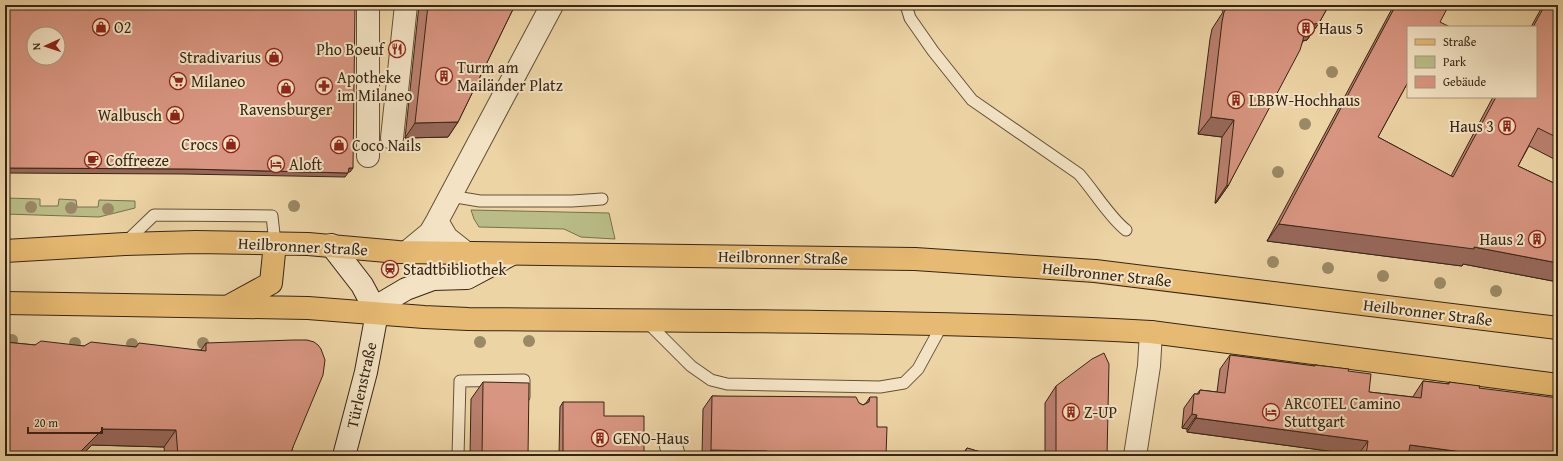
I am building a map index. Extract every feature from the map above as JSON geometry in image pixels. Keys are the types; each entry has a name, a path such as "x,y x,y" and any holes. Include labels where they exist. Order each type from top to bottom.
{"main road":[{"name":"Heilbronner Straße","path":"5,250 196,242 332,245 407,252 915,259 1095,271 1558,328"},
{"path":"226,307 271,283 275,243"},
{"path":"5,303 308,308 468,319 942,324 1085,328 1151,332 1558,385"}],"street":[{"path":"368,5 360,103 368,156"},
{"path":"392,138 406,5"},
{"path":"407,252 430,233 438,221 552,5"},
{"path":"438,221 447,238 466,253"},
{"path":"332,245 362,285 377,313 384,302 406,289 433,279 467,278 512,254"},
{"name":"Türlenstraße","path":"344,456 364,379 377,313"},
{"path":"1136,456 1149,366 1151,332"}],"lane":[{"path":"906,5 910,18 933,51 972,100 1079,174 1091,187 1120,225 1126,230"},
{"path":"450,196 480,201 572,201 602,199"},
{"path":"646,321 691,366 711,380 727,384 880,387 904,383 918,369 942,324"},
{"path":"458,456 460,381 524,380 524,410"},
{"path":"855,398 856,386"}],"green space":[{"path":"5,198 40,199 40,206 58,206 59,199 76,200 77,207 98,207 99,200 135,201 135,208 99,217 5,214"},
{"path":"471,210 609,213 615,239 581,237 564,229 479,227"}],"building":[{"name":"Milaneo","path":"5,5 355,5 353,168 349,168 348,173 187,169 5,168"},
{"name":"Turm am Mailänder Platz","path":"428,5 515,5 458,122 415,123"},
{"name":"LBBW-Hochhaus","path":"1229,5 1329,5 1319,23 1305,26 1300,50 1228,186 1234,120 1211,117 1222,22 1224,12"},
{"name":"Haus 3","path":"1396,5 1449,5 1440,22 1448,26 1407,26 1407,84 1378,137 1453,177 1495,98 1537,98 1537,26 1534,26 1545,5 1558,5 1558,138 1538,128 1518,166 1558,185 1558,263 1474,247 1474,249 1279,224"},
{"path":"307,340 314,342 321,349 325,360 323,375 290,456 178,456 176,430 103,429 79,453 7,452 5,449 5,342 35,345 41,341 84,346 91,342 136,347 139,343 206,351 206,343"},
{"name":"Z-UP","path":"1104,353 1109,364 1107,456 1055,456 1056,386 1092,359"},
{"name":"ARCOTEL Camino Stuttgart","path":"1230,355 1349,369 1348,371 1371,374 1369,392 1421,398 1423,381 1449,384 1449,382 1480,386 1479,388 1558,398 1558,456 1492,456 1410,445 1408,456 1366,456 1368,441 1196,418 1197,415 1192,414 1194,394 1199,394 1200,390 1225,393"},
{"path":"483,382 529,383 528,456 482,456"},
{"path":"712,396 856,397 859,403 863,405 869,402 870,397 877,397 877,427 887,427 886,456 767,456 767,451 711,450"},
{"name":"GENO-Haus","path":"563,402 604,402 604,416 644,416 644,456 563,456"},
{"path":"967,448 994,456 963,456"}],"place":[{"name":"O2","path":"101,27"},
{"name":"Haus 5","path":"1306,28"},
{"name":"Pho Boeuf","path":"397,49"},
{"name":"Stradivarius","path":"274,57"},
{"name":"Turm am Mailänder Platz","path":"444,76"},
{"name":"Milaneo","path":"178,81"},
{"name":"Apotheke im Milaneo","path":"324,86"},
{"name":"Ravensburger","path":"286,88"},
{"name":"LBBW-Hochhaus","path":"1236,100"},
{"name":"Walbusch","path":"175,115"},
{"name":"Haus 3","path":"1507,126"},
{"name":"Crocs","path":"231,144"},
{"name":"Coco Nails","path":"339,145"},
{"name":"Coffreeze","path":"93,160"},
{"name":"Aloft","path":"276,164"},
{"name":"Haus 2","path":"1537,239"},
{"name":"Stadtbibliothek","path":"390,269"},
{"name":"Z-UP","path":"1071,412"},
{"name":"ARCOTEL Camino Stuttgart","path":"1271,412"},
{"name":"GENO-Haus","path":"600,438"}]}
